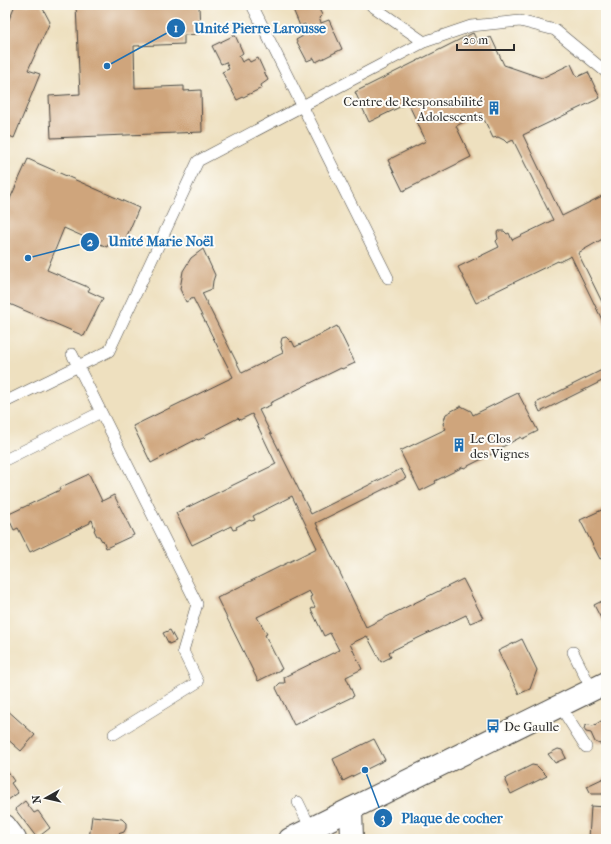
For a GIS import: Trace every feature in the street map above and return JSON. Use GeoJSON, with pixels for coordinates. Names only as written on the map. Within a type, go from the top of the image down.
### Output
{"type":"FeatureCollection","features":[{"type":"Feature","properties":{"kind":"main road"},"geometry":{"type":"LineString","coordinates":[[290,839],[599,686]]}},
{"type":"Feature","properties":{"kind":"main road"},"geometry":{"type":"LineString","coordinates":[[351,809],[352,839]]}},
{"type":"Feature","properties":{"kind":"main road"},"geometry":{"type":"LineString","coordinates":[[5,826],[15,839]]}},
{"type":"Feature","properties":{"kind":"lane"},"geometry":{"type":"LineString","coordinates":[[252,5],[388,278]]}},
{"type":"Feature","properties":{"kind":"lane"},"geometry":{"type":"LineString","coordinates":[[372,5],[424,42]]}},
{"type":"Feature","properties":{"kind":"lane"},"geometry":{"type":"LineString","coordinates":[[5,402],[109,351],[198,161],[424,42],[471,26],[520,21],[555,30],[606,72]]}},
{"type":"Feature","properties":{"kind":"lane"},"geometry":{"type":"LineString","coordinates":[[72,354],[197,604],[183,651],[198,682],[114,734]]}},
{"type":"Feature","properties":{"kind":"lane"},"geometry":{"type":"LineString","coordinates":[[5,460],[101,412]]}},
{"type":"Feature","properties":{"kind":"lane"},"geometry":{"type":"LineString","coordinates":[[573,652],[599,686]]}},
{"type":"Feature","properties":{"kind":"lane"},"geometry":{"type":"LineString","coordinates":[[560,706],[586,747]]}},
{"type":"Feature","properties":{"kind":"lane"},"geometry":{"type":"LineString","coordinates":[[298,802],[311,829]]}},
{"type":"Feature","properties":{"kind":"building"},"geometry":{"type":"Polygon","coordinates":[[[15,5],[41,5],[50,22],[28,70],[40,74],[14,138],[7,135],[5,141],[5,29],[15,5]]]}},
{"type":"Feature","properties":{"kind":"building"},"geometry":{"type":"Polygon","coordinates":[[[76,5],[199,5],[200,34],[184,35],[184,44],[134,46],[135,88],[184,86],[184,91],[201,90],[202,132],[51,138],[49,96],[80,94],[76,5]]]}},
{"type":"Feature","properties":{"kind":"building"},"geometry":{"type":"Polygon","coordinates":[[[297,5],[317,5],[322,15],[319,18],[321,23],[329,20],[342,49],[316,62],[314,58],[307,61],[296,40],[303,36],[302,33],[308,30],[305,24],[300,26],[292,7],[297,5]]]}},
{"type":"Feature","properties":{"kind":"building","name":"Centre de Responsabilité Adolescents"},"geometry":{"type":"Polygon","coordinates":[[[473,33],[478,43],[491,37],[504,65],[542,78],[571,64],[577,77],[588,72],[600,98],[523,135],[562,216],[606,194],[606,237],[578,253],[603,304],[606,302],[606,328],[571,256],[488,295],[489,297],[476,303],[458,267],[499,247],[496,241],[498,239],[498,231],[504,231],[507,234],[509,233],[512,240],[553,220],[513,140],[507,143],[498,137],[493,138],[481,113],[456,126],[471,157],[403,191],[388,160],[426,141],[408,103],[369,122],[355,92],[473,33]]]}},
{"type":"Feature","properties":{"kind":"building"},"geometry":{"type":"Polygon","coordinates":[[[235,35],[243,53],[239,56],[242,62],[248,59],[250,62],[258,58],[268,80],[261,85],[262,88],[237,100],[222,72],[229,69],[226,62],[221,64],[212,46],[235,35]]]}},
{"type":"Feature","properties":{"kind":"building"},"geometry":{"type":"Polygon","coordinates":[[[28,159],[139,208],[123,245],[111,239],[107,247],[64,228],[47,270],[90,288],[88,291],[103,298],[84,336],[5,302],[5,210],[28,159]]]}},
{"type":"Feature","properties":{"kind":"building"},"geometry":{"type":"Polygon","coordinates":[[[203,249],[215,275],[212,289],[202,293],[242,373],[283,353],[281,347],[282,338],[286,337],[291,342],[292,341],[295,347],[337,326],[355,363],[342,369],[341,368],[270,403],[271,405],[259,410],[311,514],[401,469],[406,478],[316,523],[366,627],[463,579],[483,618],[470,623],[466,615],[389,652],[391,657],[381,662],[367,636],[350,644],[362,669],[346,677],[354,696],[294,725],[276,688],[277,686],[280,683],[285,683],[284,677],[339,650],[330,633],[324,636],[311,609],[315,607],[309,591],[257,617],[267,634],[265,635],[282,669],[258,681],[217,598],[317,548],[292,496],[253,516],[255,520],[250,520],[236,527],[237,529],[233,530],[231,526],[192,545],[176,513],[276,464],[252,414],[240,420],[238,418],[205,435],[206,437],[197,439],[151,463],[133,426],[233,377],[193,298],[186,302],[180,289],[183,271],[191,258],[203,249]]]}},
{"type":"Feature","properties":{"kind":"building"},"geometry":{"type":"Polygon","coordinates":[[[606,368],[606,379],[540,412],[536,403],[606,368]]]}},
{"type":"Feature","properties":{"kind":"building","name":"Le Clos des Vignes"},"geometry":{"type":"Polygon","coordinates":[[[518,393],[538,431],[522,439],[521,437],[491,453],[492,454],[435,481],[436,483],[420,491],[400,451],[446,429],[443,424],[446,414],[461,406],[471,411],[473,415],[518,393]]]}},
{"type":"Feature","properties":{"kind":"building"},"geometry":{"type":"Polygon","coordinates":[[[89,474],[102,501],[114,495],[134,535],[106,548],[103,540],[102,541],[99,536],[97,536],[94,530],[92,520],[90,523],[30,552],[18,528],[14,530],[7,515],[60,490],[59,488],[89,474]]]}},
{"type":"Feature","properties":{"kind":"building"},"geometry":{"type":"Polygon","coordinates":[[[606,508],[606,556],[600,559],[580,520],[606,508]]]}},
{"type":"Feature","properties":{"kind":"building"},"geometry":{"type":"Polygon","coordinates":[[[606,599],[606,628],[594,605],[606,599]]]}},
{"type":"Feature","properties":{"kind":"building"},"geometry":{"type":"Polygon","coordinates":[[[170,630],[176,641],[169,644],[163,633],[170,630]]]}},
{"type":"Feature","properties":{"kind":"building"},"geometry":{"type":"Polygon","coordinates":[[[522,639],[537,670],[530,689],[519,694],[498,651],[522,639]]]}},
{"type":"Feature","properties":{"kind":"building"},"geometry":{"type":"Polygon","coordinates":[[[5,708],[35,735],[21,751],[5,737],[5,708]]]}},
{"type":"Feature","properties":{"kind":"building"},"geometry":{"type":"Polygon","coordinates":[[[606,718],[606,741],[600,744],[595,742],[591,733],[586,732],[584,729],[585,726],[593,726],[606,718]]]}},
{"type":"Feature","properties":{"kind":"building"},"geometry":{"type":"Polygon","coordinates":[[[374,739],[385,760],[343,781],[333,759],[374,739]]]}},
{"type":"Feature","properties":{"kind":"building"},"geometry":{"type":"Polygon","coordinates":[[[558,749],[562,750],[566,758],[555,763],[548,754],[558,749]]]}},
{"type":"Feature","properties":{"kind":"building"},"geometry":{"type":"Polygon","coordinates":[[[532,765],[537,766],[547,776],[511,794],[505,781],[506,778],[532,765]]]}},
{"type":"Feature","properties":{"kind":"building"},"geometry":{"type":"Polygon","coordinates":[[[5,768],[14,781],[11,783],[18,793],[8,800],[5,796],[5,768]]]}},
{"type":"Feature","properties":{"kind":"building"},"geometry":{"type":"Polygon","coordinates":[[[606,777],[606,794],[591,794],[587,786],[606,777]]]}},
{"type":"Feature","properties":{"kind":"building"},"geometry":{"type":"Polygon","coordinates":[[[25,801],[34,813],[38,811],[50,828],[37,838],[15,809],[25,801]]]}},
{"type":"Feature","properties":{"kind":"building"},"geometry":{"type":"Polygon","coordinates":[[[591,806],[606,807],[606,839],[589,839],[591,806]]]}},
{"type":"Feature","properties":{"kind":"building"},"geometry":{"type":"Polygon","coordinates":[[[92,816],[122,819],[126,823],[126,828],[124,832],[118,834],[118,839],[89,839],[92,816]]]}},
{"type":"Feature","properties":{"kind":"place","name":"Unité Pierre Larousse"},"geometry":{"type":"Point","coordinates":[107,66]}},
{"type":"Feature","properties":{"kind":"place","name":"Centre de Responsabilité Adolescents"},"geometry":{"type":"Point","coordinates":[494,108]}},
{"type":"Feature","properties":{"kind":"place","name":"Unité Marie Noël"},"geometry":{"type":"Point","coordinates":[28,258]}},
{"type":"Feature","properties":{"kind":"place","name":"Le Clos des Vignes"},"geometry":{"type":"Point","coordinates":[459,445]}},
{"type":"Feature","properties":{"kind":"place","name":"De Gaulle"},"geometry":{"type":"Point","coordinates":[493,726]}},
{"type":"Feature","properties":{"kind":"place","name":"Plaque de cocher"},"geometry":{"type":"Point","coordinates":[365,770]}}]}
